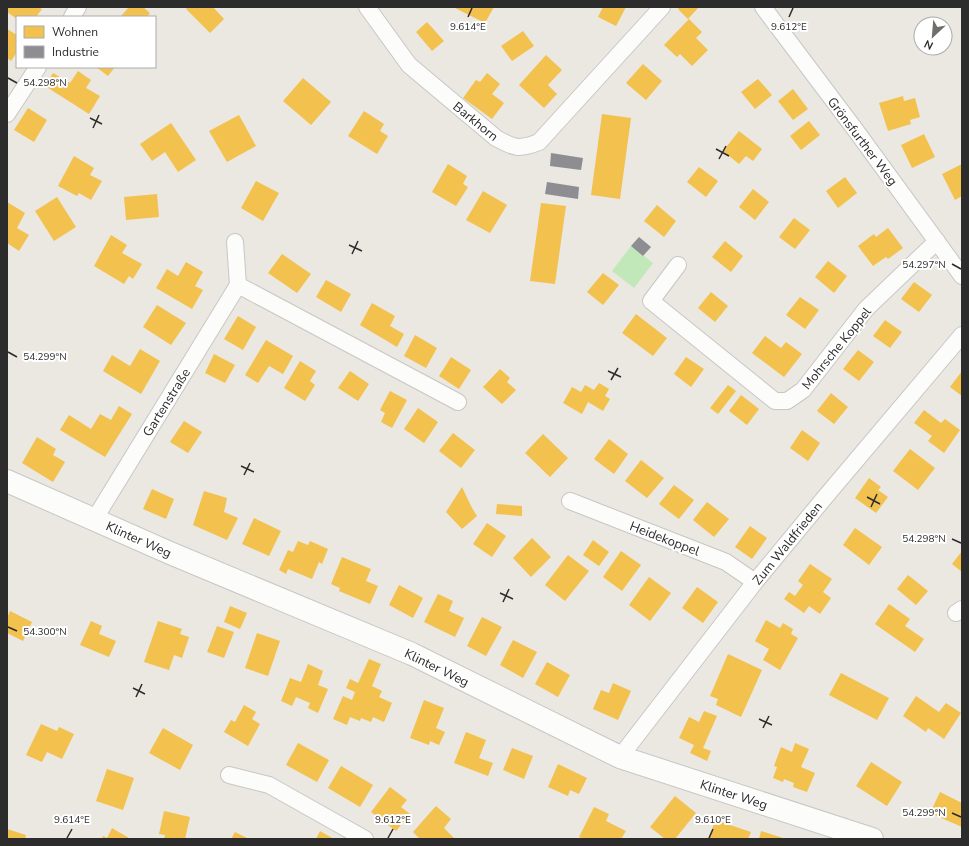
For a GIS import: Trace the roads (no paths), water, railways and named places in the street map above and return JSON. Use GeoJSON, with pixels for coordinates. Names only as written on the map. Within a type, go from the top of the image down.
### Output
{"type":"FeatureCollection","features":[{"type":"Feature","properties":{"kind":"street"},"geometry":{"type":"LineString","coordinates":[[73,16],[78,7]]}},
{"type":"Feature","properties":{"kind":"street","name":"Barkhorn"},"geometry":{"type":"LineString","coordinates":[[367,7],[409,65],[496,138],[512,146],[527,147],[539,142],[662,7]]}},
{"type":"Feature","properties":{"kind":"street","name":"Grönsfurther Weg"},"geometry":{"type":"LineString","coordinates":[[763,7],[962,276]]}},
{"type":"Feature","properties":{"kind":"street"},"geometry":{"type":"LineString","coordinates":[[7,114],[37,68]]}},
{"type":"Feature","properties":{"kind":"street","name":"Mohrsche Koppel"},"geometry":{"type":"LineString","coordinates":[[678,265],[650,301],[775,401],[787,401],[803,390],[866,309],[937,241]]}},
{"type":"Feature","properties":{"kind":"street"},"geometry":{"type":"LineString","coordinates":[[235,242],[238,285],[458,402]]}},
{"type":"Feature","properties":{"kind":"street","name":"Gartenstraße"},"geometry":{"type":"LineString","coordinates":[[94,520],[238,285]]}},
{"type":"Feature","properties":{"kind":"street","name":"Zum Waldfrieden"},"geometry":{"type":"LineString","coordinates":[[620,757],[755,582],[962,335]]}},
{"type":"Feature","properties":{"kind":"street","name":"Klinter Weg"},"geometry":{"type":"LineString","coordinates":[[7,481],[170,553],[412,654],[620,757],[865,838]]}},
{"type":"Feature","properties":{"kind":"street","name":"Heidekoppel"},"geometry":{"type":"LineString","coordinates":[[570,501],[726,562],[755,582]]}},
{"type":"Feature","properties":{"kind":"street"},"geometry":{"type":"LineString","coordinates":[[229,775],[269,785],[365,839]]}}]}
